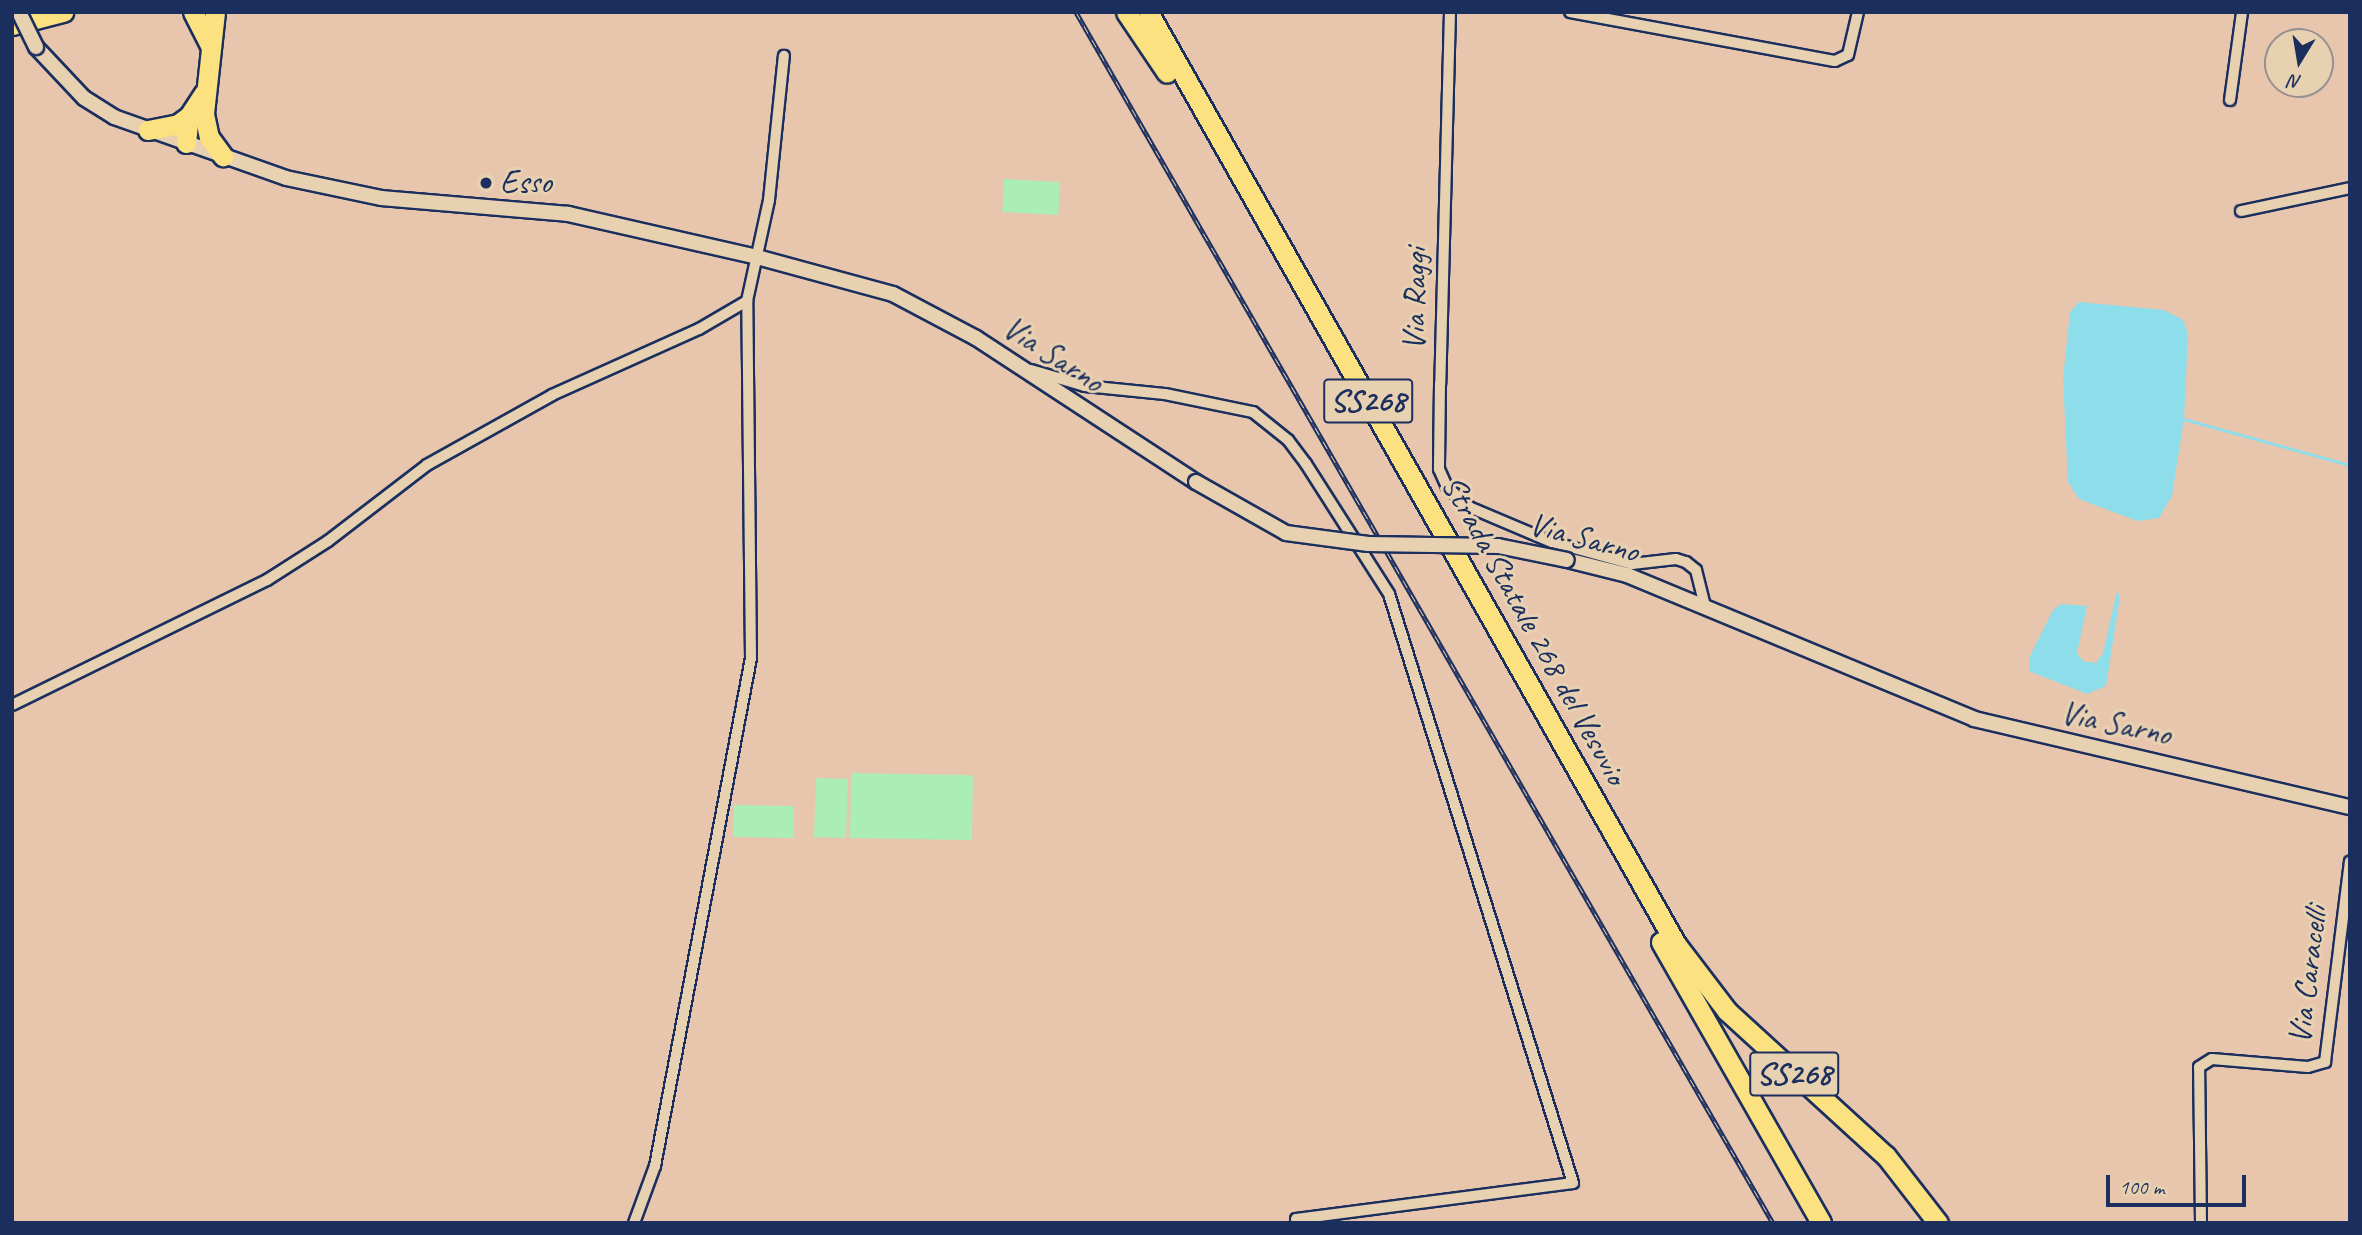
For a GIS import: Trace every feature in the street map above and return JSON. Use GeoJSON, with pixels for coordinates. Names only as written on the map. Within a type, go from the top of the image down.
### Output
{"type":"FeatureCollection","features":[{"type":"Feature","properties":{"kind":"highway"},"geometry":{"type":"LineString","coordinates":[[12,25],[46,12]]}},
{"type":"Feature","properties":{"kind":"highway"},"geometry":{"type":"LineString","coordinates":[[12,25],[63,12]]}},
{"type":"Feature","properties":{"kind":"highway"},"geometry":{"type":"LineString","coordinates":[[193,12],[212,52]]}},
{"type":"Feature","properties":{"kind":"highway"},"geometry":{"type":"LineString","coordinates":[[186,143],[199,130],[197,115],[205,92],[212,52],[215,12]]}},
{"type":"Feature","properties":{"kind":"highway"},"geometry":{"type":"LineString","coordinates":[[1126,12],[1167,73]]}},
{"type":"Feature","properties":{"kind":"highway","name":"Strada Statale 268 del Vesuvio"},"geometry":{"type":"LineString","coordinates":[[1134,12],[1821,1223]]}},
{"type":"Feature","properties":{"kind":"highway","name":"Strada Statale 268 del Vesuvio"},"geometry":{"type":"LineString","coordinates":[[1148,12],[1676,944],[1727,1011],[1886,1156],[1938,1223]]}},
{"type":"Feature","properties":{"kind":"highway"},"geometry":{"type":"LineString","coordinates":[[148,130],[178,124],[197,115]]}},
{"type":"Feature","properties":{"kind":"highway"},"geometry":{"type":"LineString","coordinates":[[197,115],[223,156]]}},
{"type":"Feature","properties":{"kind":"street","name":"Via Sarno"},"geometry":{"type":"LineString","coordinates":[[19,12],[36,47],[84,98],[148,130],[223,156],[327,189],[568,214],[757,257],[893,294],[1015,365],[1196,482],[1286,533],[1368,544],[1498,546],[1627,575],[1974,719],[2350,807]]}},
{"type":"Feature","properties":{"kind":"street","name":"Via Raggi"},"geometry":{"type":"LineString","coordinates":[[1450,12],[1439,468],[1447,487],[1469,507],[1552,542],[1632,564],[1676,559],[1686,562],[1696,570],[1703,585],[1705,606]]}},
{"type":"Feature","properties":{"kind":"street"},"geometry":{"type":"LineString","coordinates":[[1570,12],[1835,61],[1848,55],[1858,12]]}},
{"type":"Feature","properties":{"kind":"street"},"geometry":{"type":"LineString","coordinates":[[2230,100],[2242,12]]}},
{"type":"Feature","properties":{"kind":"street"},"geometry":{"type":"LineString","coordinates":[[634,1223],[655,1166],[751,658],[747,301],[769,200],[784,56]]}},
{"type":"Feature","properties":{"kind":"street"},"geometry":{"type":"LineString","coordinates":[[2241,211],[2350,188]]}},
{"type":"Feature","properties":{"kind":"street"},"geometry":{"type":"LineString","coordinates":[[12,705],[267,580],[328,541],[426,465],[552,395],[699,329],[747,301]]}},
{"type":"Feature","properties":{"kind":"street"},"geometry":{"type":"LineString","coordinates":[[1015,365],[1085,386],[1165,394],[1253,412],[1288,440],[1306,464],[1388,594],[1403,637],[1573,1183],[1296,1219],[1298,1223]]}},
{"type":"Feature","properties":{"kind":"street","name":"Via Caracelli"},"geometry":{"type":"LineString","coordinates":[[2202,1223],[2199,1067],[2212,1059],[2308,1067],[2326,1062],[2350,862]]}},
{"type":"Feature","properties":{"kind":"green space"},"geometry":{"type":"Polygon","coordinates":[[[1004,179],[1060,182],[1058,215],[1002,212],[1004,179]]]}},
{"type":"Feature","properties":{"kind":"green space"},"geometry":{"type":"Polygon","coordinates":[[[851,773],[973,775],[972,840],[850,838],[851,773]]]}},
{"type":"Feature","properties":{"kind":"green space"},"geometry":{"type":"Polygon","coordinates":[[[816,778],[848,779],[846,838],[814,837],[816,778]]]}},
{"type":"Feature","properties":{"kind":"green space"},"geometry":{"type":"Polygon","coordinates":[[[734,805],[794,806],[793,838],[733,837],[734,805]]]}},
{"type":"Feature","properties":{"kind":"water"},"geometry":{"type":"Polygon","coordinates":[[[2079,302],[2164,310],[2183,320],[2188,334],[2184,419],[2172,496],[2159,518],[2137,521],[2079,499],[2068,482],[2063,378],[2070,312],[2079,302]]]}},
{"type":"Feature","properties":{"kind":"water"},"geometry":{"type":"Polygon","coordinates":[[[2117,591],[2120,597],[2106,686],[2087,694],[2029,671],[2030,656],[2053,610],[2061,604],[2087,606],[2077,653],[2083,661],[2096,663],[2103,653],[2117,591]]]}},
{"type":"Feature","properties":{"kind":"waterway"},"geometry":{"type":"LineString","coordinates":[[2184,419],[2350,465]]}},
{"type":"Feature","properties":{"kind":"railway"},"geometry":{"type":"LineString","coordinates":[[1076,12],[1773,1223]]}},
{"type":"Feature","properties":{"kind":"place","name":"Esso"},"geometry":{"type":"Point","coordinates":[486,183]}}]}
